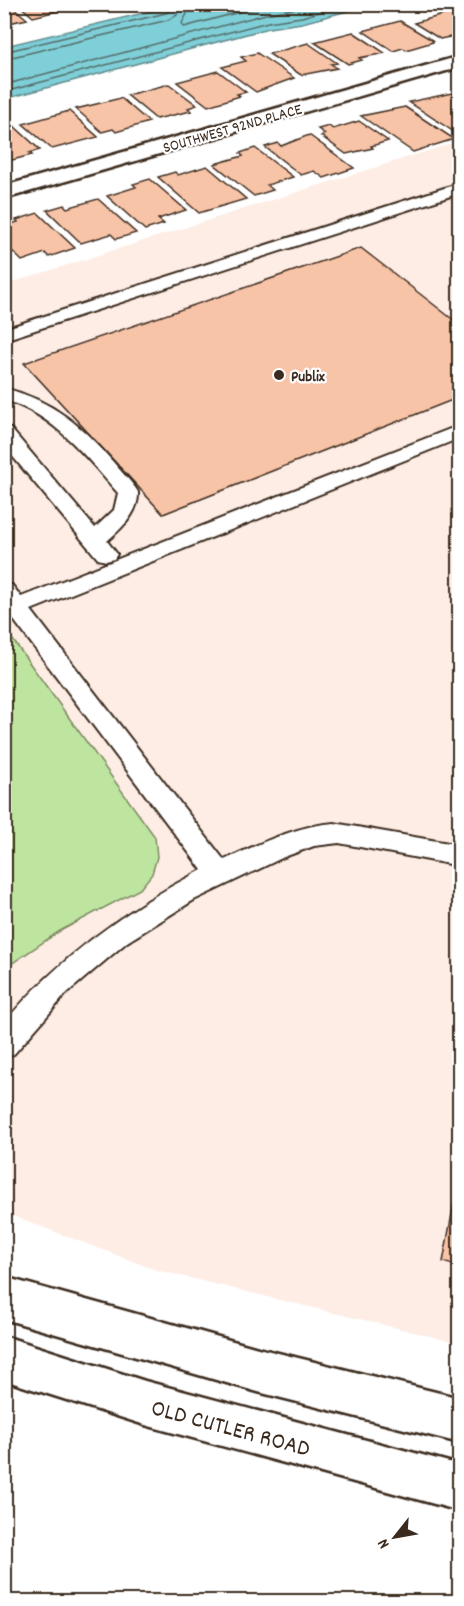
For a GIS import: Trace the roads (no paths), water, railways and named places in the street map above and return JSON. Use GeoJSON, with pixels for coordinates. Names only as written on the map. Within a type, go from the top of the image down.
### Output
{"type":"FeatureCollection","features":[{"type":"Feature","properties":{"kind":"street","name":"SOUTHWEST 92ND PLACE"},"geometry":{"type":"LineString","coordinates":[[4,193],[459,61]]}},
{"type":"Feature","properties":{"kind":"street"},"geometry":{"type":"LineString","coordinates":[[4,1298],[258,1370],[459,1421]]}},
{"type":"Feature","properties":{"kind":"street","name":"OLD CUTLER ROAD"},"geometry":{"type":"LineString","coordinates":[[4,1358],[145,1403],[459,1488]]}},
{"type":"Feature","properties":{"kind":"lane"},"geometry":{"type":"LineString","coordinates":[[4,335],[459,188]]}},
{"type":"Feature","properties":{"kind":"lane"},"geometry":{"type":"LineString","coordinates":[[4,394],[50,411],[64,422],[128,492],[130,501],[126,509],[94,540]]}},
{"type":"Feature","properties":{"kind":"lane"},"geometry":{"type":"LineString","coordinates":[[219,873],[11,598],[117,567],[459,431]]}},
{"type":"Feature","properties":{"kind":"lane"},"geometry":{"type":"LineString","coordinates":[[4,433],[117,567]]}},
{"type":"Feature","properties":{"kind":"lane"},"geometry":{"type":"LineString","coordinates":[[4,1045],[30,1011],[106,942],[157,906],[219,873],[277,848],[307,838],[335,833],[459,856]]}},
{"type":"Feature","properties":{"kind":"water"},"geometry":{"type":"Polygon","coordinates":[[[177,5],[371,5],[302,23],[269,28],[5,99],[5,46],[177,5]]]}},
{"type":"Feature","properties":{"kind":"place","name":"Publix"},"geometry":{"type":"Point","coordinates":[279,375]}}]}
